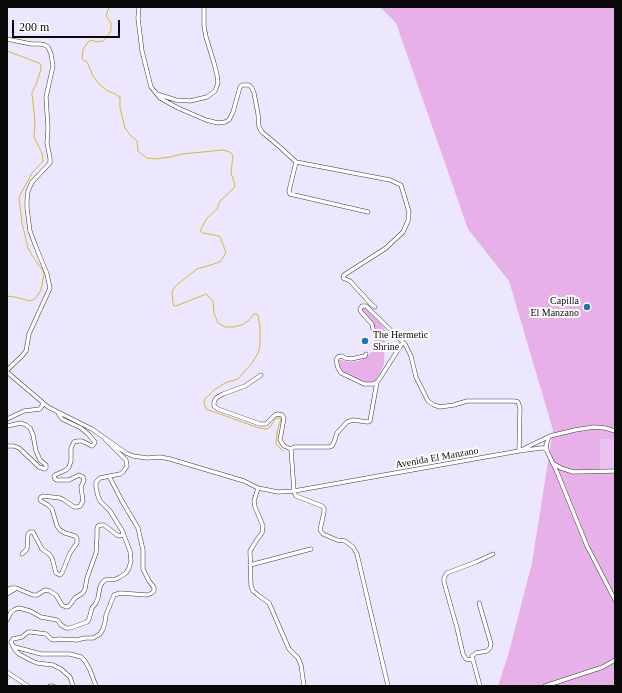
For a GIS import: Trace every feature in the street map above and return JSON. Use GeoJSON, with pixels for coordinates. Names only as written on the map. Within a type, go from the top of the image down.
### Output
{"type":"FeatureCollection","features":[{"type":"Feature","properties":{"kind":"street"},"geometry":{"type":"LineString","coordinates":[[138,7],[142,51],[151,87],[160,98],[178,108],[206,120],[218,123],[225,122],[229,120],[240,88],[242,86],[249,85],[254,93],[259,127],[262,132],[296,162],[390,180],[402,185],[409,212],[408,222],[403,232],[386,248],[344,275],[344,278],[350,281],[375,307]]}},
{"type":"Feature","properties":{"kind":"street"},"geometry":{"type":"LineString","coordinates":[[156,94],[176,100],[190,101],[207,97],[216,91],[218,83],[217,75],[206,37],[204,7]]}},
{"type":"Feature","properties":{"kind":"street"},"geometry":{"type":"LineString","coordinates":[[7,39],[45,46],[50,50],[53,58],[52,72],[46,97],[48,128],[47,143],[50,163],[32,182],[27,196],[28,220],[33,240],[47,274],[50,288],[29,334],[26,351],[7,371],[43,404],[103,436],[126,460],[127,466],[124,472],[100,478],[97,481],[96,486],[98,496],[102,504],[110,511],[123,532],[130,551],[131,561],[126,573],[113,580],[106,580],[102,583],[98,598],[92,608],[87,622],[66,628],[61,626],[57,620],[41,618],[18,608],[11,612],[7,620]]}},
{"type":"Feature","properties":{"kind":"street"},"geometry":{"type":"LineString","coordinates":[[296,162],[289,191],[290,194],[368,212]]}},
{"type":"Feature","properties":{"kind":"street"},"geometry":{"type":"LineString","coordinates":[[373,330],[372,324],[360,312],[362,306],[366,306],[405,344],[411,356],[416,377],[428,401],[440,408],[467,401],[518,402],[520,408],[519,451],[542,448],[547,451]]}},
{"type":"Feature","properties":{"kind":"street"},"geometry":{"type":"LineString","coordinates":[[261,376],[245,386],[216,398],[214,406],[218,409],[260,424],[266,424],[275,415],[282,415],[284,418],[280,440],[284,446],[291,449],[294,447],[329,448],[332,446],[337,433],[347,422],[353,420],[370,421],[377,382],[403,342]]}},
{"type":"Feature","properties":{"kind":"street"},"geometry":{"type":"LineString","coordinates":[[366,354],[365,356],[351,359],[342,356],[338,357],[336,363],[341,372],[364,384],[373,384],[377,382]]}},
{"type":"Feature","properties":{"kind":"street"},"geometry":{"type":"LineString","coordinates":[[7,419],[24,411],[40,409],[43,404]]}},
{"type":"Feature","properties":{"kind":"street"},"geometry":{"type":"LineString","coordinates":[[22,554],[27,549],[28,534],[33,532],[42,549],[51,556],[56,573],[60,575],[70,553],[77,543],[77,538],[75,536],[60,530],[57,526],[52,509],[40,499],[43,496],[60,498],[74,507],[80,506],[83,500],[81,487],[84,480],[83,477],[79,475],[69,480],[57,480],[54,476],[69,467],[71,461],[71,448],[74,442],[82,441],[92,446],[95,442],[81,428],[62,419],[58,413]]}},
{"type":"Feature","properties":{"kind":"street"},"geometry":{"type":"LineString","coordinates":[[7,426],[21,423],[30,428],[33,432],[36,451],[40,460],[46,465],[46,468],[43,469],[39,467],[19,448],[7,446]]}},
{"type":"Feature","properties":{"kind":"street","name":"Avenida El Manzano"},"geometry":{"type":"LineString","coordinates":[[103,436],[126,453],[133,456],[147,458],[170,458],[244,481],[258,488],[278,492],[294,491],[519,451],[550,436],[594,427],[615,431]]}},
{"type":"Feature","properties":{"kind":"street"},"geometry":{"type":"LineString","coordinates":[[550,436],[546,445],[547,451],[587,546],[615,600]]}},
{"type":"Feature","properties":{"kind":"street"},"geometry":{"type":"LineString","coordinates":[[291,449],[294,491],[296,496],[322,506],[324,508],[324,512],[320,530],[323,534],[337,540],[345,541],[353,547],[357,554],[388,686]]}},
{"type":"Feature","properties":{"kind":"street"},"geometry":{"type":"LineString","coordinates":[[553,463],[572,472],[615,470]]}},
{"type":"Feature","properties":{"kind":"street"},"geometry":{"type":"LineString","coordinates":[[557,472],[561,468]]}},
{"type":"Feature","properties":{"kind":"street"},"geometry":{"type":"LineString","coordinates":[[73,686],[70,677],[61,669],[53,665],[37,663],[30,660],[19,654],[11,642],[13,639],[22,637],[30,632],[46,634],[54,640],[77,640],[95,637],[100,634],[103,629],[106,615],[114,595],[120,593],[148,595],[154,591],[153,586],[143,569],[143,550],[138,528],[109,476]]}},
{"type":"Feature","properties":{"kind":"street"},"geometry":{"type":"LineString","coordinates":[[258,488],[254,501],[263,526],[262,533],[250,551],[251,586],[253,591],[269,603],[289,649],[298,658],[301,665],[304,686]]}},
{"type":"Feature","properties":{"kind":"street"},"geometry":{"type":"LineString","coordinates":[[7,590],[16,588],[33,595],[37,595],[45,590],[50,591],[56,594],[62,606],[69,606],[75,598],[83,593],[85,589],[87,578],[96,553],[98,526],[104,525],[119,536],[121,536],[123,532]]}},
{"type":"Feature","properties":{"kind":"street"},"geometry":{"type":"LineString","coordinates":[[250,565],[311,549]]}},
{"type":"Feature","properties":{"kind":"street"},"geometry":{"type":"LineString","coordinates":[[472,660],[466,659],[463,654],[444,578],[447,573],[493,554]]}},
{"type":"Feature","properties":{"kind":"street"},"geometry":{"type":"LineString","coordinates":[[7,594],[16,588]]}},
{"type":"Feature","properties":{"kind":"street"},"geometry":{"type":"LineString","coordinates":[[479,603],[491,644],[490,648],[487,650],[472,656],[480,686]]}},
{"type":"Feature","properties":{"kind":"street"},"geometry":{"type":"LineString","coordinates":[[13,646],[19,649],[41,654],[70,654],[80,657],[85,661],[90,670],[96,686]]}},
{"type":"Feature","properties":{"kind":"street"},"geometry":{"type":"LineString","coordinates":[[545,686],[603,667],[615,660]]}},
{"type":"Feature","properties":{"kind":"street"},"geometry":{"type":"LineString","coordinates":[[7,672],[28,686]]}},
{"type":"Feature","properties":{"kind":"shaded area"},"geometry":{"type":"Polygon","coordinates":[[[380,7],[615,7],[615,686],[498,686],[509,652],[532,563],[553,430],[509,281],[468,229],[396,23],[380,7]]]}},
{"type":"Feature","properties":{"kind":"shaded area"},"geometry":{"type":"Polygon","coordinates":[[[364,308],[382,324],[385,330],[384,364],[376,380],[368,383],[359,381],[341,371],[339,369],[337,359],[348,362],[359,361],[373,351],[374,329],[362,312],[362,309],[364,308]]]}},
{"type":"Feature","properties":{"kind":"shaded area"},"geometry":{"type":"Polygon","coordinates":[[[600,439],[615,439],[615,469],[600,469],[600,439]]]}},
{"type":"Feature","properties":{"kind":"waterway"},"geometry":{"type":"LineString","coordinates":[[109,7],[106,16],[111,23],[111,30],[109,34],[103,41],[97,42],[91,40],[88,42],[83,50],[82,58],[87,62],[93,76],[99,84],[108,91],[120,97],[120,108],[125,128],[137,141],[138,151],[147,158],[155,159],[182,154],[223,150],[230,152],[233,155],[231,173],[235,185],[234,188],[221,200],[218,208],[207,218],[201,229],[201,232],[203,233],[219,236],[226,252],[221,261],[197,269],[178,284],[172,292],[173,303],[174,306],[176,306],[206,294],[213,301],[214,313],[218,323],[225,327],[242,325],[254,314],[258,315],[260,345],[258,353],[252,363],[238,379],[225,383],[214,390],[205,399],[204,403],[206,409],[259,428],[267,429],[276,418],[281,419],[277,432],[276,444],[283,451]]}},
{"type":"Feature","properties":{"kind":"waterway"},"geometry":{"type":"LineString","coordinates":[[7,51],[41,65],[32,94],[35,121],[34,137],[42,153],[43,161],[32,173],[19,198],[22,223],[28,248],[44,274],[41,290],[35,299],[30,301],[7,296]]}},
{"type":"Feature","properties":{"kind":"place","name":"Capilla El Manzano"},"geometry":{"type":"Point","coordinates":[587,307]}},
{"type":"Feature","properties":{"kind":"place","name":"The Hermetic Shrine"},"geometry":{"type":"Point","coordinates":[365,341]}}]}
